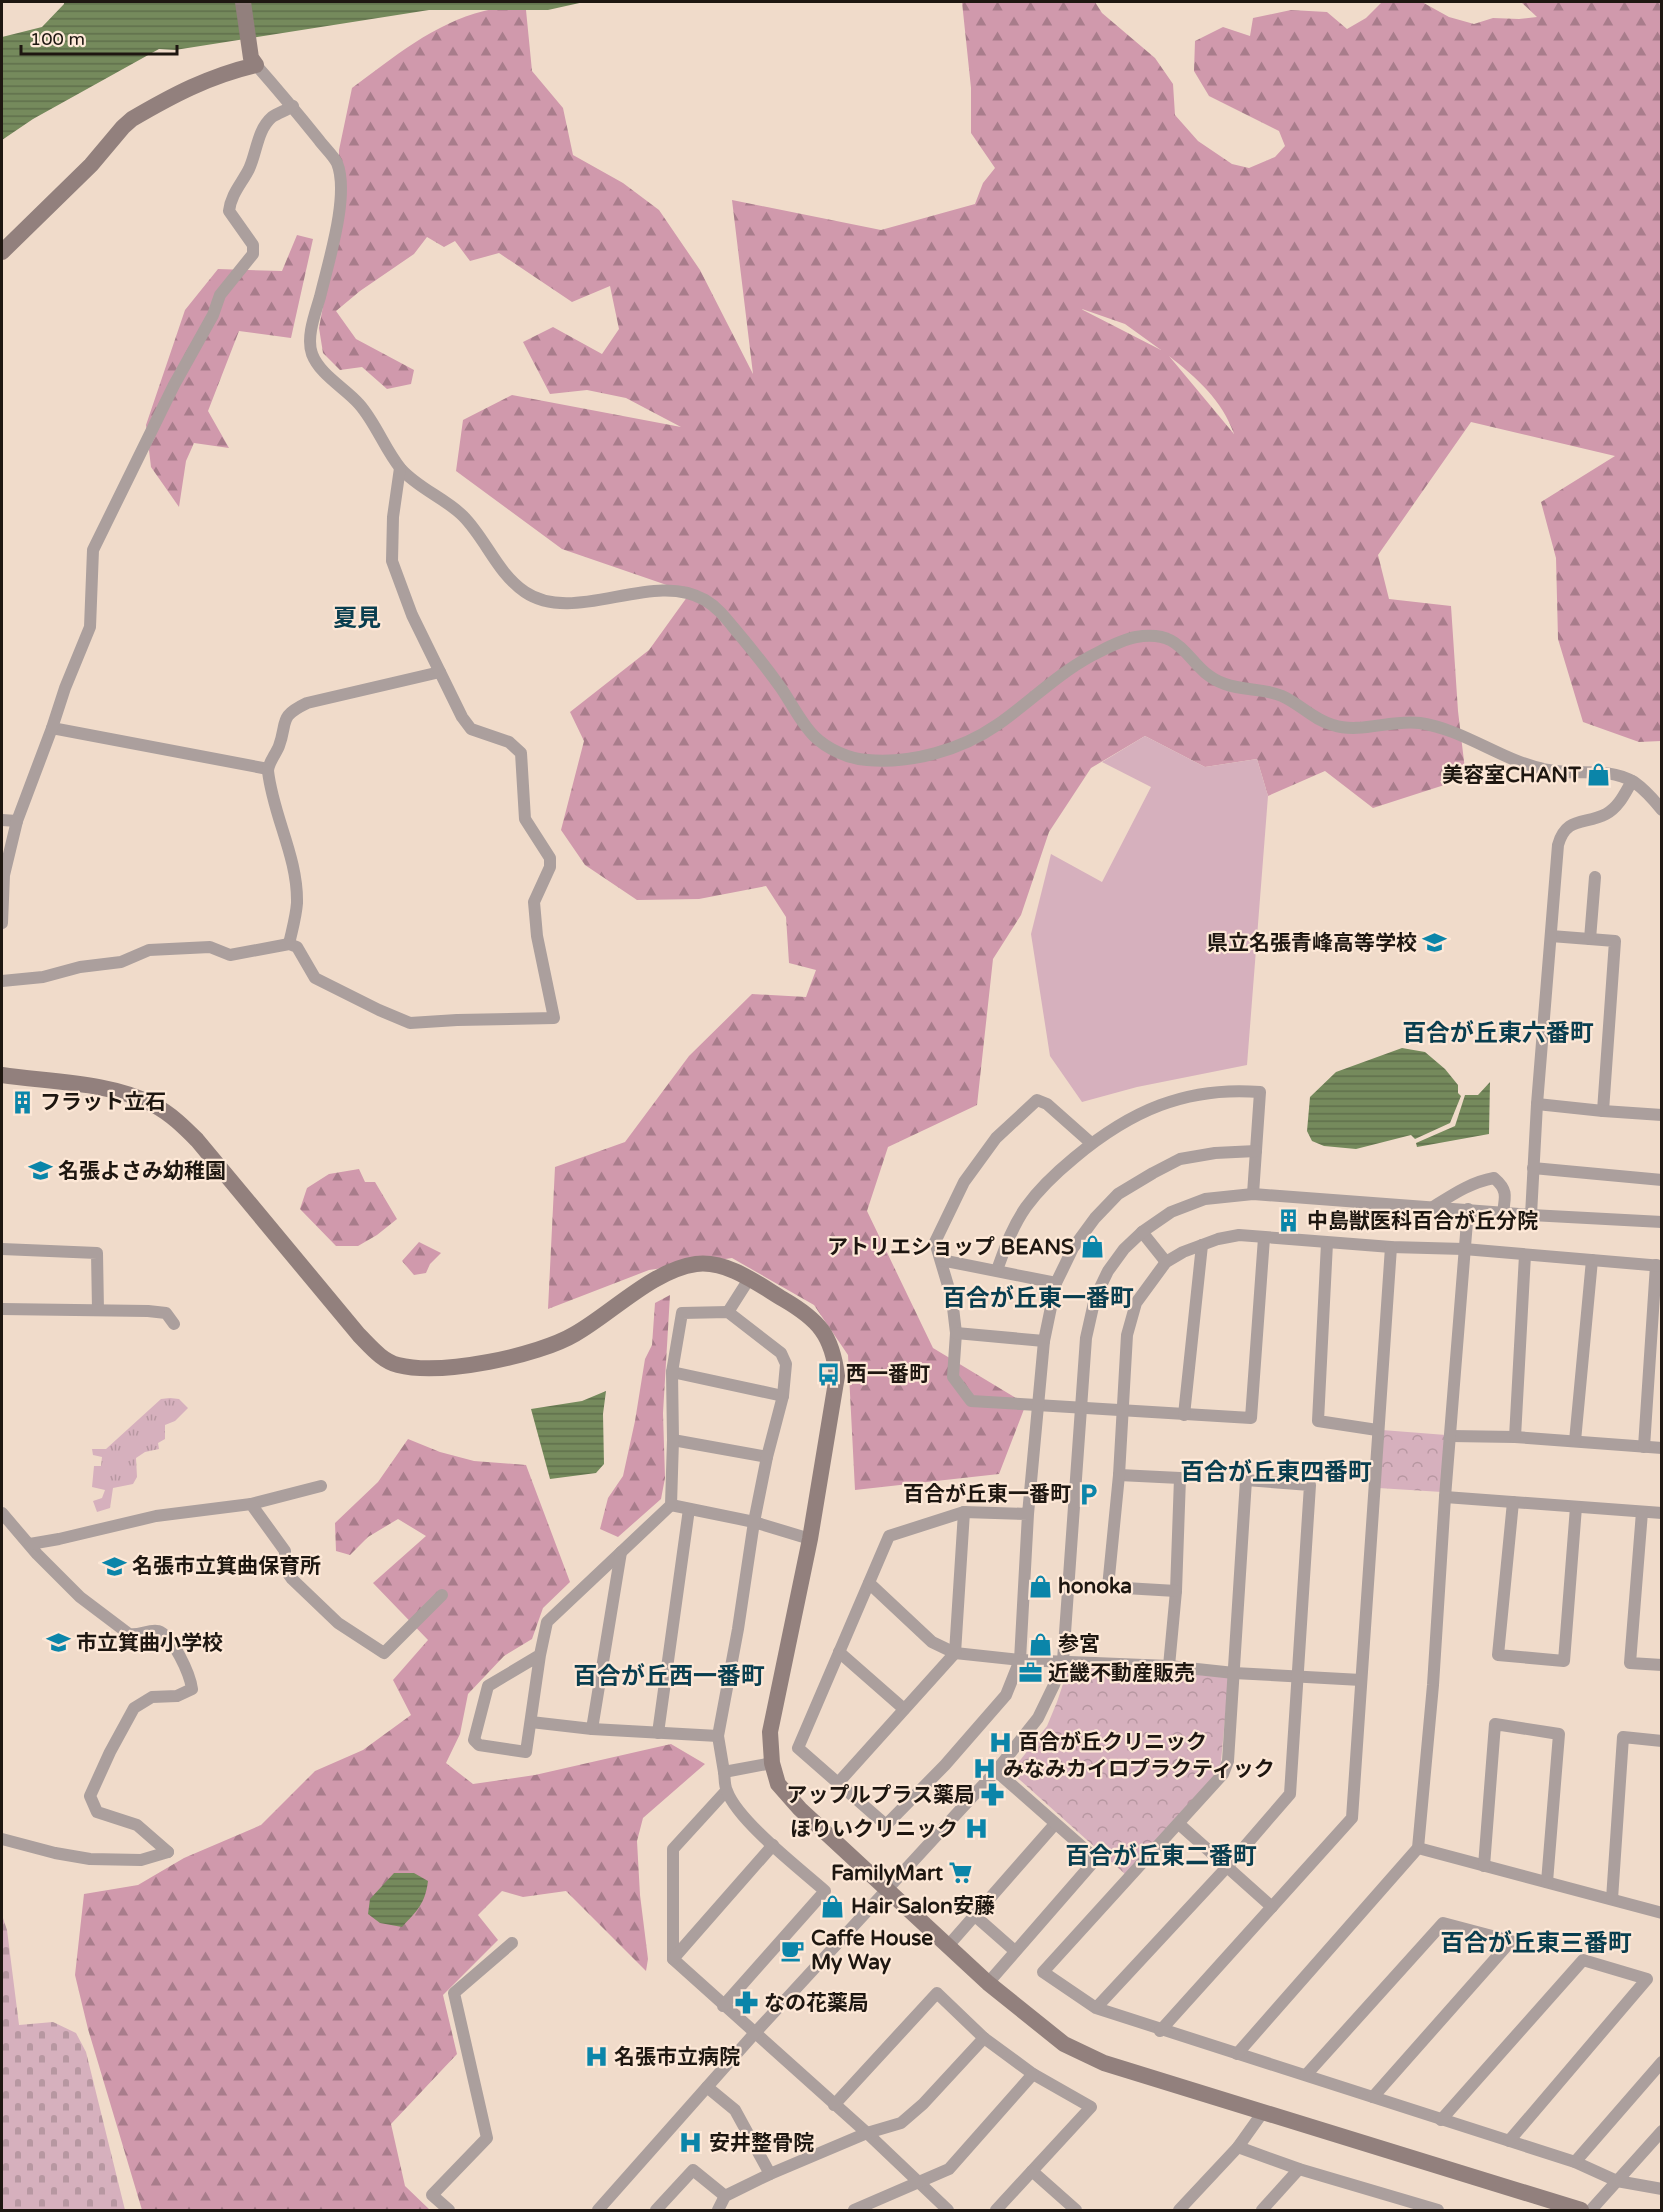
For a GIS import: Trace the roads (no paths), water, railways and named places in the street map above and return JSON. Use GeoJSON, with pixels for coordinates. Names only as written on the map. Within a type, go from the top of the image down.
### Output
{"type":"FeatureCollection","features":[{"type":"Feature","properties":{"kind":"street"},"geometry":{"type":"LineString","coordinates":[[243,2],[253,62],[293,106],[336,162],[340,183],[338,224],[310,331],[312,353],[325,372],[357,401],[368,415],[400,468],[466,519],[508,576],[520,589],[534,597],[549,602],[567,603],[678,590],[704,599],[719,609],[762,661],[812,734],[826,746],[864,760],[901,760],[937,752],[970,741],[996,726],[1053,680],[1085,660],[1127,639],[1151,634],[1167,637],[1182,647],[1209,676],[1226,685],[1267,691],[1284,697],[1317,718],[1335,726],[1359,728],[1392,722],[1418,723],[1451,731],[1532,767],[1554,772],[1602,771],[1632,781],[1662,810]]}},
{"type":"Feature","properties":{"kind":"street"},"geometry":{"type":"LineString","coordinates":[[2,252],[91,165],[132,119],[206,79],[253,62]]}},
{"type":"Feature","properties":{"kind":"street"},"geometry":{"type":"LineString","coordinates":[[2,922],[4,875],[17,821],[65,688],[90,627],[93,550],[174,385],[213,315],[220,295],[253,254],[253,245],[229,211],[230,202],[250,167],[266,125],[272,117],[293,106]]}},
{"type":"Feature","properties":{"kind":"street"},"geometry":{"type":"LineString","coordinates":[[2,981],[43,977],[80,968],[121,962],[149,950],[210,946],[230,955],[289,944],[297,947],[315,978],[410,1023],[554,1018],[537,936],[534,902],[550,867],[550,858],[525,819],[521,753],[509,742],[471,729],[462,717],[412,615],[392,561],[393,517],[400,468]]}},
{"type":"Feature","properties":{"kind":"street"},"geometry":{"type":"LineString","coordinates":[[289,944],[297,901],[294,875],[268,769],[279,745],[284,723],[293,710],[307,703],[440,672]]}},
{"type":"Feature","properties":{"kind":"street"},"geometry":{"type":"LineString","coordinates":[[52,728],[268,769]]}},
{"type":"Feature","properties":{"kind":"street"},"geometry":{"type":"LineString","coordinates":[[1531,1215],[1537,1104],[1558,845],[1562,833],[1573,824],[1606,814],[1619,803],[1632,781]]}},
{"type":"Feature","properties":{"kind":"street"},"geometry":{"type":"LineString","coordinates":[[2,820],[17,821]]}},
{"type":"Feature","properties":{"kind":"street"},"geometry":{"type":"LineString","coordinates":[[1590,939],[1595,877]]}},
{"type":"Feature","properties":{"kind":"street"},"geometry":{"type":"LineString","coordinates":[[1551,936],[1616,941],[1603,1111]]}},
{"type":"Feature","properties":{"kind":"street"},"geometry":{"type":"LineString","coordinates":[[2,1075],[119,1091],[155,1106],[171,1116],[197,1140],[359,1335],[381,1356],[397,1365],[420,1368],[454,1367],[537,1351],[574,1335],[674,1270],[697,1264],[723,1266],[799,1308],[822,1328],[834,1351],[837,1376],[810,1539],[770,1732],[772,1763],[778,1784],[800,1809],[947,1947],[1064,2044],[1104,2063],[1581,2211]]}},
{"type":"Feature","properties":{"kind":"street"},"geometry":{"type":"LineString","coordinates":[[997,1270],[1008,1238],[1026,1206],[1056,1173],[1118,1124],[1160,1104],[1205,1092],[1233,1090],[1260,1092],[1253,1194]]}},
{"type":"Feature","properties":{"kind":"street"},"geometry":{"type":"LineString","coordinates":[[1092,1143],[1047,1104],[1037,1100],[996,1138],[964,1182],[935,1242],[952,1299],[956,1333],[953,1377],[971,1401],[1251,1418],[1264,1238]]}},
{"type":"Feature","properties":{"kind":"street"},"geometry":{"type":"LineString","coordinates":[[1537,1104],[1662,1115]]}},
{"type":"Feature","properties":{"kind":"street"},"geometry":{"type":"LineString","coordinates":[[1028,1514],[964,1512],[889,1536],[798,1749],[887,1826],[945,1765],[1006,1695],[1020,1660],[1028,1514],[1040,1405],[1044,1341],[1056,1283],[1073,1248],[1095,1218],[1118,1194],[1180,1159],[1215,1153],[1256,1151]]}},
{"type":"Feature","properties":{"kind":"street"},"geometry":{"type":"LineString","coordinates":[[1533,1168],[1662,1180]]}},
{"type":"Feature","properties":{"kind":"street"},"geometry":{"type":"LineString","coordinates":[[1433,1207],[1468,1186],[1494,1178],[1503,1186],[1506,1197],[1503,1212]]}},
{"type":"Feature","properties":{"kind":"street"},"geometry":{"type":"LineString","coordinates":[[598,2211],[754,2034],[887,1889],[914,1855],[996,1771],[1038,1718],[1063,1661],[1086,1338],[1095,1298],[1108,1271],[1124,1249],[1142,1232],[1171,1212],[1204,1198],[1253,1194],[1531,1215],[1662,1222]]}},
{"type":"Feature","properties":{"kind":"street"},"geometry":{"type":"LineString","coordinates":[[1237,2054],[1418,1848],[1433,1685],[1445,1497],[1468,1209]]}},
{"type":"Feature","properties":{"kind":"street"},"geometry":{"type":"LineString","coordinates":[[1142,1232],[1166,1262]]}},
{"type":"Feature","properties":{"kind":"street"},"geometry":{"type":"LineString","coordinates":[[1176,1591],[1108,1587],[1124,1410],[1127,1335],[1136,1303],[1166,1262],[1218,1239],[1239,1235],[1391,1247],[1464,1249],[1659,1266],[1644,1447]]}},
{"type":"Feature","properties":{"kind":"street"},"geometry":{"type":"LineString","coordinates":[[1327,1243],[1318,1421],[1377,1430]]}},
{"type":"Feature","properties":{"kind":"street"},"geometry":{"type":"LineString","coordinates":[[1184,1414],[1202,1245]]}},
{"type":"Feature","properties":{"kind":"street"},"geometry":{"type":"LineString","coordinates":[[1160,2031],[1352,1818],[1391,1247]]}},
{"type":"Feature","properties":{"kind":"street"},"geometry":{"type":"LineString","coordinates":[[2,1249],[97,1253],[98,1310]]}},
{"type":"Feature","properties":{"kind":"street"},"geometry":{"type":"LineString","coordinates":[[1515,1437],[1525,1255]]}},
{"type":"Feature","properties":{"kind":"street"},"geometry":{"type":"LineString","coordinates":[[941,1260],[1056,1283]]}},
{"type":"Feature","properties":{"kind":"street"},"geometry":{"type":"LineString","coordinates":[[1575,1441],[1592,1260]]}},
{"type":"Feature","properties":{"kind":"street"},"geometry":{"type":"LineString","coordinates":[[728,1312],[749,1279]]}},
{"type":"Feature","properties":{"kind":"street"},"geometry":{"type":"LineString","coordinates":[[2,1309],[166,1313],[174,1324]]}},
{"type":"Feature","properties":{"kind":"street"},"geometry":{"type":"LineString","coordinates":[[540,1655],[488,1686],[474,1740],[479,1745],[526,1752],[547,1622],[671,1504],[672,1372],[682,1313],[728,1312],[781,1353],[786,1364],[783,1396],[767,1457],[754,1522],[738,1629],[718,1736],[726,1791],[742,1814],[825,1891],[723,2006]]}},
{"type":"Feature","properties":{"kind":"street"},"geometry":{"type":"LineString","coordinates":[[956,1333],[1044,1341]]}},
{"type":"Feature","properties":{"kind":"street"},"geometry":{"type":"LineString","coordinates":[[672,1372],[783,1396]]}},
{"type":"Feature","properties":{"kind":"street"},"geometry":{"type":"LineString","coordinates":[[1451,1436],[1515,1437],[1662,1448]]}},
{"type":"Feature","properties":{"kind":"street"},"geometry":{"type":"LineString","coordinates":[[673,1440],[767,1457]]}},
{"type":"Feature","properties":{"kind":"street"},"geometry":{"type":"LineString","coordinates":[[1119,1474],[1180,1479],[1176,1591],[1169,1666]]}},
{"type":"Feature","properties":{"kind":"street"},"geometry":{"type":"LineString","coordinates":[[1096,2008],[1227,1867],[1290,1794],[1310,1485],[1246,1480],[1228,1761],[1223,1774],[1043,1972],[1096,2008],[1160,2031],[1575,2162],[1617,2181],[1662,2189]]}},
{"type":"Feature","properties":{"kind":"street"},"geometry":{"type":"LineString","coordinates":[[30,1544],[156,1516],[236,1508],[321,1486]]}},
{"type":"Feature","properties":{"kind":"street"},"geometry":{"type":"LineString","coordinates":[[1445,1497],[1662,1513]]}},
{"type":"Feature","properties":{"kind":"street"},"geometry":{"type":"LineString","coordinates":[[1513,1502],[1498,1655],[1564,1661],[1576,1507]]}},
{"type":"Feature","properties":{"kind":"street"},"geometry":{"type":"LineString","coordinates":[[251,1504],[285,1551],[285,1569],[292,1579],[338,1623],[384,1653],[442,1595]]}},
{"type":"Feature","properties":{"kind":"street"},"geometry":{"type":"LineString","coordinates":[[671,1504],[754,1522],[810,1539]]}},
{"type":"Feature","properties":{"kind":"street"},"geometry":{"type":"LineString","coordinates":[[658,1733],[689,1509]]}},
{"type":"Feature","properties":{"kind":"street"},"geometry":{"type":"LineString","coordinates":[[838,1782],[955,1653],[964,1512]]}},
{"type":"Feature","properties":{"kind":"street"},"geometry":{"type":"LineString","coordinates":[[1642,1512],[1629,1663],[1662,1665]]}},
{"type":"Feature","properties":{"kind":"street"},"geometry":{"type":"LineString","coordinates":[[2,1513],[80,1597],[129,1634],[135,1635],[156,1630],[168,1638],[191,1679],[192,1689],[177,1696],[152,1697],[134,1708],[90,1796],[97,1812],[138,1825],[168,1852],[141,1860],[90,1859],[55,1853],[2,1839]]}},
{"type":"Feature","properties":{"kind":"street"},"geometry":{"type":"LineString","coordinates":[[592,1729],[621,1552]]}},
{"type":"Feature","properties":{"kind":"street"},"geometry":{"type":"LineString","coordinates":[[869,1583],[932,1642],[955,1653],[1020,1660],[1169,1666],[1234,1674],[1360,1680]]}},
{"type":"Feature","properties":{"kind":"street"},"geometry":{"type":"LineString","coordinates":[[839,1652],[904,1709]]}},
{"type":"Feature","properties":{"kind":"street"},"geometry":{"type":"LineString","coordinates":[[531,1722],[592,1729],[718,1736]]}},
{"type":"Feature","properties":{"kind":"street"},"geometry":{"type":"LineString","coordinates":[[1484,1866],[1495,1724],[1559,1734],[1547,1882]]}},
{"type":"Feature","properties":{"kind":"street"},"geometry":{"type":"LineString","coordinates":[[1612,1899],[1623,1737],[1662,1741]]}},
{"type":"Feature","properties":{"kind":"street"},"geometry":{"type":"LineString","coordinates":[[724,1772],[772,1763]]}},
{"type":"Feature","properties":{"kind":"street"},"geometry":{"type":"LineString","coordinates":[[988,1983],[1096,1859],[996,1771]]}},
{"type":"Feature","properties":{"kind":"street"},"geometry":{"type":"LineString","coordinates":[[726,1791],[673,1849],[673,1959],[867,2133],[948,2211]]}},
{"type":"Feature","properties":{"kind":"street"},"geometry":{"type":"LineString","coordinates":[[947,1947],[1055,1824]]}},
{"type":"Feature","properties":{"kind":"street"},"geometry":{"type":"LineString","coordinates":[[1179,1824],[1272,1907]]}},
{"type":"Feature","properties":{"kind":"street"},"geometry":{"type":"LineString","coordinates":[[673,1959],[773,1845]]}},
{"type":"Feature","properties":{"kind":"street"},"geometry":{"type":"LineString","coordinates":[[1418,1848],[1662,1913]]}},
{"type":"Feature","properties":{"kind":"street"},"geometry":{"type":"LineString","coordinates":[[974,1915],[1015,1951]]}},
{"type":"Feature","properties":{"kind":"street"},"geometry":{"type":"LineString","coordinates":[[1306,2076],[1443,1923],[1511,1941],[1373,2097]]}},
{"type":"Feature","properties":{"kind":"street"},"geometry":{"type":"LineString","coordinates":[[449,2211],[432,2195],[487,2138],[454,1993],[512,1943]]}},
{"type":"Feature","properties":{"kind":"street"},"geometry":{"type":"LineString","coordinates":[[1442,2120],[1582,1960],[1647,1979],[1509,2141]]}},
{"type":"Feature","properties":{"kind":"street"},"geometry":{"type":"LineString","coordinates":[[834,2104],[937,1993],[984,2038],[1032,2074],[1090,2107],[996,2211]]}},
{"type":"Feature","properties":{"kind":"street"},"geometry":{"type":"LineString","coordinates":[[718,2211],[724,2196],[867,2133],[901,2123],[923,2104],[984,2038]]}},
{"type":"Feature","properties":{"kind":"street"},"geometry":{"type":"LineString","coordinates":[[1575,2162],[1662,2062]]}},
{"type":"Feature","properties":{"kind":"street"},"geometry":{"type":"LineString","coordinates":[[854,2211],[950,2169],[1032,2074]]}},
{"type":"Feature","properties":{"kind":"street"},"geometry":{"type":"LineString","coordinates":[[707,2087],[735,2110],[770,2174]]}},
{"type":"Feature","properties":{"kind":"street"},"geometry":{"type":"LineString","coordinates":[[1179,2211],[1238,2147],[1263,2112]]}},
{"type":"Feature","properties":{"kind":"street"},"geometry":{"type":"LineString","coordinates":[[1591,2211],[1662,2131]]}},
{"type":"Feature","properties":{"kind":"street"},"geometry":{"type":"LineString","coordinates":[[1238,2147],[1299,2169],[1438,2211]]}},
{"type":"Feature","properties":{"kind":"street"},"geometry":{"type":"LineString","coordinates":[[1262,2211],[1299,2169]]}},
{"type":"Feature","properties":{"kind":"street"},"geometry":{"type":"LineString","coordinates":[[656,2211],[693,2170],[724,2196]]}},
{"type":"Feature","properties":{"kind":"street"},"geometry":{"type":"LineString","coordinates":[[1032,2170],[1076,2211]]}},
{"type":"Feature","properties":{"kind":"place","name":"美容室CHANT"},"geometry":{"type":"Point","coordinates":[1599,775]}},
{"type":"Feature","properties":{"kind":"place","name":"県立名張青峰高等学校"},"geometry":{"type":"Point","coordinates":[1435,943]}},
{"type":"Feature","properties":{"kind":"place","name":"フラット立石"},"geometry":{"type":"Point","coordinates":[22,1102]}},
{"type":"Feature","properties":{"kind":"place","name":"名張よさみ幼稚園"},"geometry":{"type":"Point","coordinates":[40,1171]}},
{"type":"Feature","properties":{"kind":"place","name":"中島獣医科百合が丘分院"},"geometry":{"type":"Point","coordinates":[1289,1221]}},
{"type":"Feature","properties":{"kind":"place","name":"アトリエショップ BEANS"},"geometry":{"type":"Point","coordinates":[1092,1247]}},
{"type":"Feature","properties":{"kind":"place","name":"西一番町"},"geometry":{"type":"Point","coordinates":[828,1374]}},
{"type":"Feature","properties":{"kind":"place","name":"百合が丘東一番町"},"geometry":{"type":"Point","coordinates":[1089,1494]}},
{"type":"Feature","properties":{"kind":"place","name":"名張市立箕曲保育所"},"geometry":{"type":"Point","coordinates":[114,1566]}},
{"type":"Feature","properties":{"kind":"place","name":"honoka"},"geometry":{"type":"Point","coordinates":[1040,1586]}},
{"type":"Feature","properties":{"kind":"place","name":"市立箕曲小学校"},"geometry":{"type":"Point","coordinates":[58,1643]}},
{"type":"Feature","properties":{"kind":"place","name":"参宮"},"geometry":{"type":"Point","coordinates":[1040,1644]}},
{"type":"Feature","properties":{"kind":"place","name":"近畿不動産販売"},"geometry":{"type":"Point","coordinates":[1030,1673]}},
{"type":"Feature","properties":{"kind":"place","name":"百合が丘クリニック"},"geometry":{"type":"Point","coordinates":[1000,1742]}},
{"type":"Feature","properties":{"kind":"place","name":"みなみカイロプラクティック"},"geometry":{"type":"Point","coordinates":[985,1769]}},
{"type":"Feature","properties":{"kind":"place","name":"アップルプラス薬局"},"geometry":{"type":"Point","coordinates":[993,1795]}},
{"type":"Feature","properties":{"kind":"place","name":"ほりいクリニック"},"geometry":{"type":"Point","coordinates":[976,1829]}},
{"type":"Feature","properties":{"kind":"place","name":"FamilyMart"},"geometry":{"type":"Point","coordinates":[961,1873]}},
{"type":"Feature","properties":{"kind":"place","name":"Hair Salon安藤"},"geometry":{"type":"Point","coordinates":[833,1906]}},
{"type":"Feature","properties":{"kind":"place","name":"Caffe House My Way"},"geometry":{"type":"Point","coordinates":[793,1950]}},
{"type":"Feature","properties":{"kind":"place","name":"なの花薬局"},"geometry":{"type":"Point","coordinates":[746,2003]}},
{"type":"Feature","properties":{"kind":"place","name":"名張市立病院"},"geometry":{"type":"Point","coordinates":[596,2057]}},
{"type":"Feature","properties":{"kind":"place","name":"安井整骨院"},"geometry":{"type":"Point","coordinates":[691,2143]}},
{"type":"Feature","properties":{"kind":"district","name":"夏見"},"geometry":{"type":"Point","coordinates":[357,618]}},
{"type":"Feature","properties":{"kind":"district","name":"百合が丘東六番町"},"geometry":{"type":"Point","coordinates":[1498,1033]}},
{"type":"Feature","properties":{"kind":"district","name":"百合が丘東一番町"},"geometry":{"type":"Point","coordinates":[1038,1298]}},
{"type":"Feature","properties":{"kind":"district","name":"百合が丘東四番町"},"geometry":{"type":"Point","coordinates":[1276,1472]}},
{"type":"Feature","properties":{"kind":"district","name":"百合が丘西一番町"},"geometry":{"type":"Point","coordinates":[669,1676]}},
{"type":"Feature","properties":{"kind":"district","name":"百合が丘東二番町"},"geometry":{"type":"Point","coordinates":[1161,1856]}},
{"type":"Feature","properties":{"kind":"district","name":"百合が丘東三番町"},"geometry":{"type":"Point","coordinates":[1536,1943]}}]}
